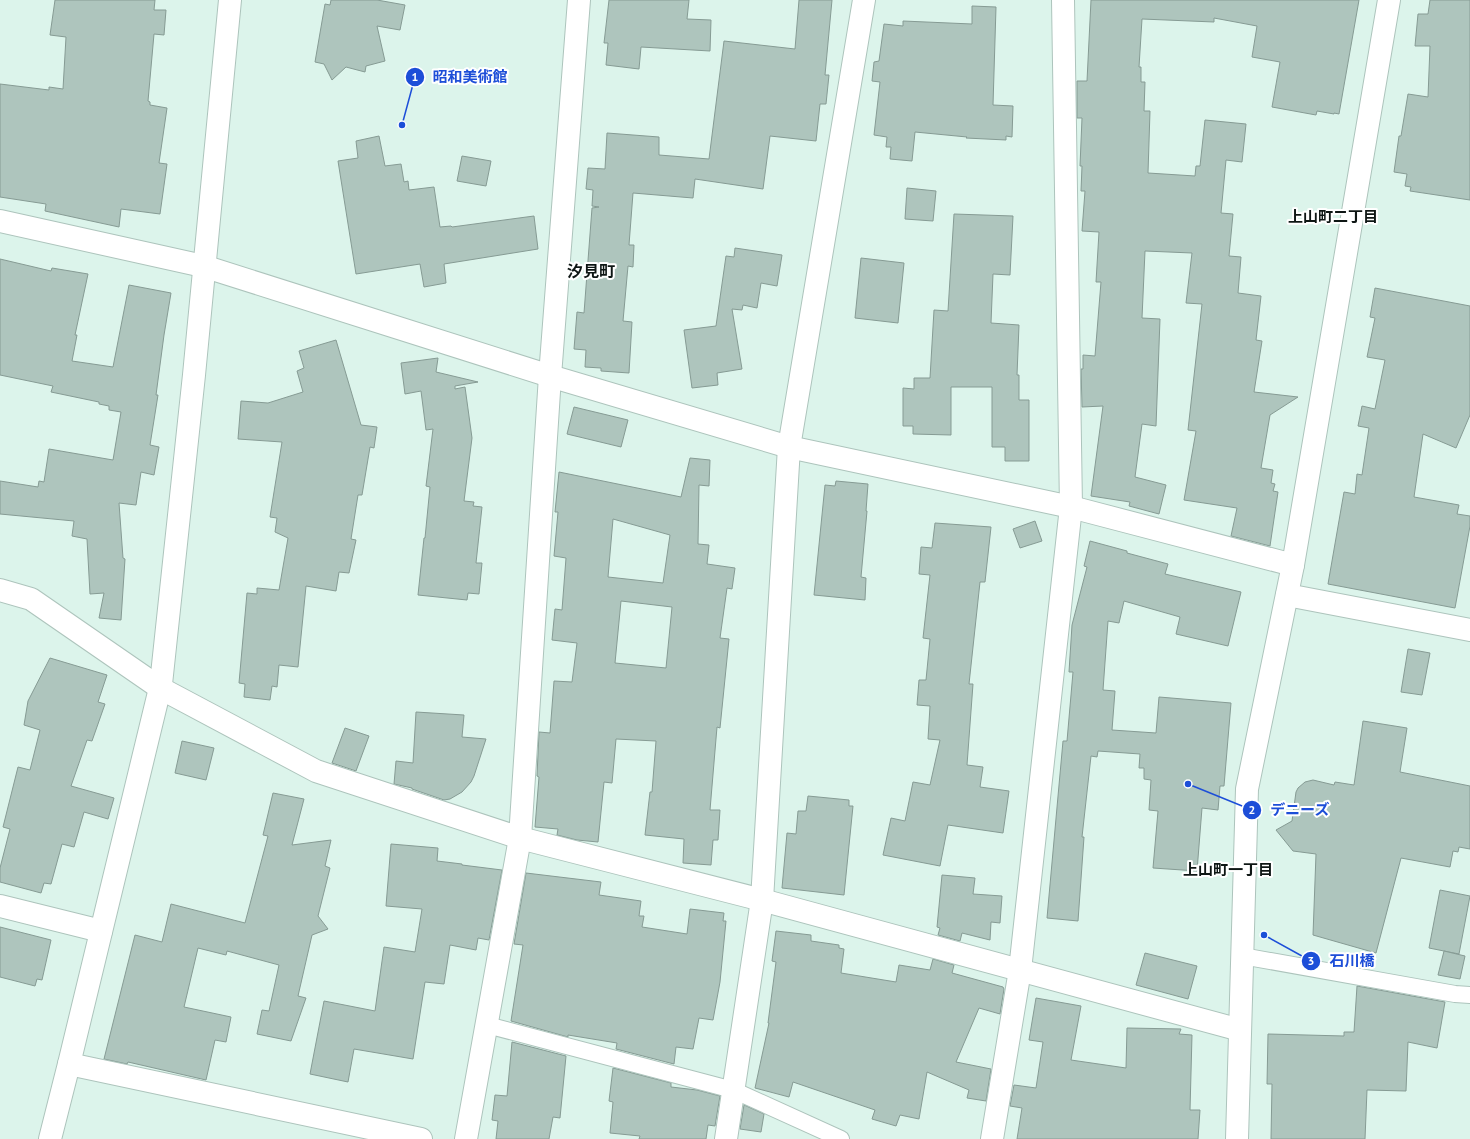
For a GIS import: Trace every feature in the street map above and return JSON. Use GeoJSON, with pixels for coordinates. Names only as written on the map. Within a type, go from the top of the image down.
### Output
{"type":"FeatureCollection","features":[{"type":"Feature","properties":{"kind":"street"},"geometry":{"type":"LineString","coordinates":[[50,1139],[160,688],[192,391],[230,0]]}},
{"type":"Feature","properties":{"kind":"street"},"geometry":{"type":"LineString","coordinates":[[466,1139],[520,838],[550,376],[579,0]]}},
{"type":"Feature","properties":{"kind":"street"},"geometry":{"type":"LineString","coordinates":[[726,1139],[762,900],[789,447],[864,0]]}},
{"type":"Feature","properties":{"kind":"street"},"geometry":{"type":"LineString","coordinates":[[992,1139],[1020,970],[1071,508],[1063,0]]}},
{"type":"Feature","properties":{"kind":"street"},"geometry":{"type":"LineString","coordinates":[[1237,1139],[1247,789],[1293,565],[1389,0]]}},
{"type":"Feature","properties":{"kind":"street"},"geometry":{"type":"LineString","coordinates":[[0,221],[203,266],[550,376],[789,447],[1071,508],[1293,565]]}},
{"type":"Feature","properties":{"kind":"street"},"geometry":{"type":"LineString","coordinates":[[0,590],[31,599],[160,688],[316,771],[520,838],[762,900],[1240,1030]]}},
{"type":"Feature","properties":{"kind":"street"},"geometry":{"type":"LineString","coordinates":[[1287,595],[1470,630]]}},
{"type":"Feature","properties":{"kind":"street"},"geometry":{"type":"LineString","coordinates":[[0,906],[101,931]]}},
{"type":"Feature","properties":{"kind":"street"},"geometry":{"type":"LineString","coordinates":[[69,1064],[421,1139]]}},
{"type":"Feature","properties":{"kind":"lane"},"geometry":{"type":"LineString","coordinates":[[1242,956],[1455,994],[1470,995]]}},
{"type":"Feature","properties":{"kind":"lane"},"geometry":{"type":"LineString","coordinates":[[487,1025],[733,1090],[841,1139]]}},
{"type":"Feature","properties":{"kind":"building"},"geometry":{"type":"Polygon","coordinates":[[[55,0],[155,0],[154,10],[166,10],[164,35],[154,34],[148,101],[150,102],[150,105],[167,108],[159,163],[167,164],[160,214],[121,209],[119,227],[45,211],[46,204],[0,197],[0,84],[49,90],[49,87],[63,89],[66,37],[50,35],[55,0]]]}},
{"type":"Feature","properties":{"kind":"building"},"geometry":{"type":"Polygon","coordinates":[[[331,0],[377,0],[405,5],[400,30],[377,26],[385,61],[366,66],[365,72],[346,67],[332,80],[324,64],[315,62],[325,4],[330,5],[331,0]]]}},
{"type":"Feature","properties":{"kind":"building"},"geometry":{"type":"Polygon","coordinates":[[[609,0],[689,0],[687,19],[711,20],[710,51],[641,47],[639,69],[606,65],[608,43],[604,43],[609,0]]]}},
{"type":"Feature","properties":{"kind":"building"},"geometry":{"type":"Polygon","coordinates":[[[799,0],[832,0],[825,75],[829,75],[826,104],[820,104],[816,141],[770,136],[763,189],[695,179],[693,198],[633,193],[629,245],[634,245],[633,267],[628,266],[623,321],[632,322],[629,373],[601,371],[601,368],[585,367],[586,350],[574,349],[577,312],[584,313],[592,208],[599,207],[592,206],[593,190],[586,189],[588,168],[605,169],[607,133],[659,137],[659,155],[709,159],[724,41],[795,49],[799,0]]]}},
{"type":"Feature","properties":{"kind":"building"},"geometry":{"type":"Polygon","coordinates":[[[1091,0],[1359,0],[1339,114],[1317,111],[1316,115],[1272,107],[1280,62],[1252,57],[1257,26],[1214,18],[1214,22],[1142,19],[1139,67],[1141,67],[1141,82],[1145,82],[1144,111],[1150,111],[1148,173],[1195,176],[1196,166],[1200,166],[1205,120],[1246,124],[1242,162],[1226,160],[1221,213],[1233,214],[1229,256],[1241,257],[1238,293],[1261,296],[1256,340],[1262,341],[1254,392],[1298,397],[1270,415],[1261,468],[1273,470],[1271,483],[1275,484],[1273,491],[1278,492],[1270,546],[1231,536],[1237,508],[1184,500],[1196,431],[1188,430],[1202,304],[1186,303],[1192,253],[1145,251],[1142,318],[1160,319],[1156,426],[1142,424],[1135,477],[1166,485],[1159,514],[1129,506],[1130,502],[1091,496],[1103,406],[1082,407],[1081,369],[1083,369],[1083,355],[1095,356],[1101,282],[1096,282],[1099,232],[1082,231],[1085,191],[1081,191],[1082,166],[1080,166],[1082,118],[1077,118],[1077,81],[1087,81],[1091,0]]]}},
{"type":"Feature","properties":{"kind":"building"},"geometry":{"type":"Polygon","coordinates":[[[1430,0],[1470,0],[1470,200],[1410,191],[1411,187],[1405,186],[1407,174],[1394,172],[1399,136],[1401,136],[1408,94],[1428,97],[1430,46],[1415,46],[1418,14],[1428,14],[1430,0]]]}},
{"type":"Feature","properties":{"kind":"building"},"geometry":{"type":"Polygon","coordinates":[[[972,6],[996,7],[993,105],[1013,106],[1012,137],[1006,136],[1006,140],[966,138],[967,137],[915,132],[912,161],[890,159],[891,147],[886,147],[887,137],[874,135],[880,82],[872,81],[874,62],[879,61],[884,24],[903,26],[903,21],[972,24],[972,6]]]}},
{"type":"Feature","properties":{"kind":"building"},"geometry":{"type":"Polygon","coordinates":[[[379,136],[385,166],[401,164],[404,182],[408,181],[409,190],[434,187],[440,227],[452,227],[534,216],[538,249],[444,264],[446,283],[424,287],[420,264],[356,274],[338,161],[358,158],[356,141],[379,136]]]}},
{"type":"Feature","properties":{"kind":"building"},"geometry":{"type":"Polygon","coordinates":[[[462,156],[491,161],[486,186],[457,181],[462,156]]]}},
{"type":"Feature","properties":{"kind":"building"},"geometry":{"type":"Polygon","coordinates":[[[907,188],[936,191],[933,221],[905,219],[907,188]]]}},
{"type":"Feature","properties":{"kind":"building"},"geometry":{"type":"Polygon","coordinates":[[[954,214],[1013,216],[1010,275],[993,274],[991,323],[1019,325],[1017,375],[1019,375],[1019,400],[1029,400],[1029,461],[1005,461],[1005,447],[992,447],[992,387],[951,387],[951,435],[913,434],[913,426],[903,426],[903,388],[914,389],[914,378],[930,378],[934,310],[948,311],[954,214]]]}},
{"type":"Feature","properties":{"kind":"building"},"geometry":{"type":"Polygon","coordinates":[[[735,248],[782,255],[777,286],[761,283],[757,308],[743,305],[742,310],[732,309],[742,369],[717,373],[718,385],[692,388],[684,330],[716,326],[726,256],[734,257],[735,248]]]}},
{"type":"Feature","properties":{"kind":"building"},"geometry":{"type":"Polygon","coordinates":[[[861,258],[904,263],[898,323],[855,318],[861,258]]]}},
{"type":"Feature","properties":{"kind":"building"},"geometry":{"type":"Polygon","coordinates":[[[0,259],[51,271],[52,268],[88,274],[75,335],[77,335],[72,361],[113,367],[129,285],[171,293],[150,445],[159,447],[154,475],[141,472],[136,505],[119,503],[123,558],[125,559],[121,620],[99,618],[104,593],[90,594],[87,539],[72,536],[74,521],[0,514],[0,481],[38,487],[39,481],[44,482],[49,449],[113,460],[121,412],[109,410],[109,406],[99,404],[99,402],[51,392],[53,386],[0,375],[0,259]]]}},
{"type":"Feature","properties":{"kind":"building"},"geometry":{"type":"Polygon","coordinates":[[[1375,288],[1470,306],[1470,415],[1456,448],[1423,434],[1414,497],[1459,505],[1457,514],[1470,516],[1470,526],[1455,608],[1328,584],[1344,492],[1355,494],[1357,474],[1362,475],[1369,428],[1358,426],[1362,406],[1375,409],[1385,360],[1367,357],[1375,318],[1370,317],[1375,288]]]}},
{"type":"Feature","properties":{"kind":"building"},"geometry":{"type":"Polygon","coordinates":[[[336,340],[361,425],[377,427],[374,448],[370,447],[362,495],[358,495],[351,539],[356,540],[349,573],[339,572],[336,591],[306,586],[298,667],[279,665],[277,687],[272,686],[270,700],[244,697],[245,684],[239,683],[247,593],[257,594],[257,588],[279,590],[288,538],[275,532],[277,518],[270,517],[282,442],[238,439],[241,401],[268,403],[303,392],[297,371],[304,368],[299,351],[336,340]]]}},
{"type":"Feature","properties":{"kind":"building"},"geometry":{"type":"Polygon","coordinates":[[[438,358],[436,372],[478,382],[455,386],[455,389],[465,387],[472,438],[464,501],[474,502],[473,506],[482,507],[476,563],[482,563],[479,594],[468,593],[467,600],[418,595],[430,487],[426,486],[433,429],[426,430],[421,391],[405,394],[401,363],[438,358]]]}},
{"type":"Feature","properties":{"kind":"building"},"geometry":{"type":"Polygon","coordinates":[[[574,407],[628,420],[621,447],[567,434],[574,407]]]}},
{"type":"Feature","properties":{"kind":"building"},"geometry":{"type":"Polygon","coordinates":[[[690,458],[710,460],[709,486],[699,485],[698,544],[709,545],[707,564],[735,568],[732,589],[727,588],[720,638],[729,639],[720,728],[717,727],[710,810],[720,810],[718,840],[713,840],[711,865],[683,863],[684,839],[645,835],[650,792],[652,792],[656,741],[616,739],[612,783],[604,782],[598,842],[577,840],[557,835],[558,829],[535,827],[539,777],[537,776],[539,732],[550,733],[554,681],[572,682],[577,643],[552,640],[555,609],[562,610],[566,558],[554,556],[558,512],[555,512],[559,472],[681,497],[690,458]],[[613,519],[608,577],[663,583],[670,535],[613,519]],[[621,601],[615,663],[666,668],[672,607],[621,601]]]}},
{"type":"Feature","properties":{"kind":"building"},"geometry":{"type":"Polygon","coordinates":[[[836,481],[868,484],[861,577],[866,578],[865,600],[814,595],[825,485],[835,486],[836,481]]]}},
{"type":"Feature","properties":{"kind":"building"},"geometry":{"type":"Polygon","coordinates":[[[1035,521],[1042,541],[1020,548],[1013,529],[1035,521]]]}},
{"type":"Feature","properties":{"kind":"building"},"geometry":{"type":"Polygon","coordinates":[[[935,523],[991,527],[985,582],[980,582],[969,684],[973,684],[967,765],[983,767],[980,787],[1009,791],[1003,833],[948,825],[940,866],[883,855],[891,818],[905,821],[913,782],[930,785],[940,740],[928,739],[930,706],[917,705],[919,680],[926,680],[930,639],[923,638],[930,575],[919,574],[921,547],[932,548],[935,523]]]}},
{"type":"Feature","properties":{"kind":"building"},"geometry":{"type":"Polygon","coordinates":[[[1090,541],[1168,564],[1165,574],[1241,592],[1228,646],[1176,634],[1180,617],[1124,601],[1119,623],[1108,621],[1103,690],[1115,691],[1112,730],[1156,733],[1159,697],[1231,703],[1224,786],[1220,786],[1218,810],[1202,808],[1197,871],[1153,868],[1158,811],[1149,810],[1151,780],[1144,779],[1144,768],[1139,768],[1140,754],[1098,751],[1097,757],[1091,756],[1082,837],[1084,837],[1078,921],[1047,918],[1063,741],[1067,741],[1073,672],[1069,672],[1072,625],[1087,567],[1084,566],[1090,541]]]}},
{"type":"Feature","properties":{"kind":"building"},"geometry":{"type":"Polygon","coordinates":[[[1408,649],[1430,653],[1422,695],[1401,692],[1408,649]]]}},
{"type":"Feature","properties":{"kind":"building"},"geometry":{"type":"Polygon","coordinates":[[[50,658],[107,675],[98,702],[105,704],[92,741],[87,740],[71,786],[114,798],[108,819],[84,812],[74,847],[62,844],[51,884],[44,883],[41,893],[0,882],[0,868],[10,829],[3,827],[18,767],[30,770],[40,730],[24,725],[28,701],[50,658]]]}},
{"type":"Feature","properties":{"kind":"building"},"geometry":{"type":"Polygon","coordinates":[[[416,712],[464,715],[462,737],[486,739],[471,782],[462,792],[450,799],[444,800],[412,788],[394,784],[396,761],[413,763],[416,712]]]}},
{"type":"Feature","properties":{"kind":"building"},"geometry":{"type":"Polygon","coordinates":[[[1363,721],[1407,728],[1400,772],[1470,786],[1470,849],[1459,847],[1458,852],[1453,851],[1450,867],[1401,858],[1376,953],[1313,935],[1316,854],[1293,851],[1276,830],[1292,821],[1296,792],[1305,782],[1313,780],[1334,785],[1335,782],[1354,785],[1363,721]]]}},
{"type":"Feature","properties":{"kind":"building"},"geometry":{"type":"Polygon","coordinates":[[[345,728],[369,736],[356,771],[332,763],[345,728]]]}},
{"type":"Feature","properties":{"kind":"building"},"geometry":{"type":"Polygon","coordinates":[[[182,741],[214,748],[206,780],[175,773],[182,741]]]}},
{"type":"Feature","properties":{"kind":"building"},"geometry":{"type":"Polygon","coordinates":[[[273,793],[304,799],[292,845],[331,840],[325,866],[330,868],[318,916],[328,929],[312,935],[298,996],[306,998],[291,1041],[257,1034],[262,1010],[269,1011],[279,965],[227,951],[226,955],[198,948],[184,1007],[231,1017],[226,1042],[215,1040],[206,1080],[128,1062],[127,1064],[104,1059],[135,935],[162,942],[171,904],[245,923],[268,836],[263,835],[273,793]]]}},
{"type":"Feature","properties":{"kind":"building"},"geometry":{"type":"Polygon","coordinates":[[[808,796],[849,800],[849,806],[853,806],[844,895],[782,888],[787,833],[796,834],[798,811],[806,811],[808,796]]]}},
{"type":"Feature","properties":{"kind":"building"},"geometry":{"type":"Polygon","coordinates":[[[391,844],[438,848],[437,861],[502,870],[489,940],[478,938],[476,950],[450,945],[444,984],[425,982],[413,1059],[354,1049],[348,1082],[310,1074],[324,1001],[375,1011],[384,947],[415,952],[422,909],[386,906],[391,844]]]}},
{"type":"Feature","properties":{"kind":"building"},"geometry":{"type":"Polygon","coordinates":[[[526,873],[601,882],[599,895],[641,901],[639,916],[644,916],[642,927],[687,934],[690,909],[724,913],[723,921],[726,921],[720,982],[713,1020],[699,1018],[693,1049],[676,1047],[674,1064],[616,1049],[617,1043],[568,1035],[568,1037],[511,1021],[523,945],[514,944],[526,873]]]}},
{"type":"Feature","properties":{"kind":"building"},"geometry":{"type":"Polygon","coordinates":[[[942,875],[975,878],[973,894],[1002,896],[1000,923],[991,922],[990,940],[962,933],[960,941],[938,935],[940,928],[937,927],[942,875]]]}},
{"type":"Feature","properties":{"kind":"building"},"geometry":{"type":"Polygon","coordinates":[[[1440,890],[1470,896],[1459,954],[1429,948],[1440,890]]]}},
{"type":"Feature","properties":{"kind":"building"},"geometry":{"type":"Polygon","coordinates":[[[0,927],[51,940],[42,980],[37,979],[35,986],[0,977],[0,927]]]}},
{"type":"Feature","properties":{"kind":"building"},"geometry":{"type":"Polygon","coordinates":[[[776,931],[811,935],[811,941],[839,945],[839,948],[844,949],[841,973],[896,982],[899,965],[930,970],[933,959],[954,965],[952,973],[1003,987],[1004,989],[1000,1014],[979,1008],[956,1062],[991,1069],[986,1101],[967,1098],[969,1090],[927,1072],[919,1119],[900,1115],[896,1126],[872,1119],[875,1110],[793,1082],[789,1097],[755,1088],[769,1023],[776,962],[772,961],[776,931]]]}},
{"type":"Feature","properties":{"kind":"building"},"geometry":{"type":"Polygon","coordinates":[[[1444,951],[1465,956],[1460,979],[1438,975],[1444,951]]]}},
{"type":"Feature","properties":{"kind":"building"},"geometry":{"type":"Polygon","coordinates":[[[1145,953],[1197,966],[1188,999],[1136,985],[1145,953]]]}},
{"type":"Feature","properties":{"kind":"building"},"geometry":{"type":"Polygon","coordinates":[[[1357,986],[1445,1002],[1437,1048],[1408,1042],[1406,1091],[1367,1090],[1365,1139],[1271,1139],[1272,1084],[1267,1084],[1268,1034],[1344,1036],[1344,1032],[1354,1032],[1357,986]]]}},
{"type":"Feature","properties":{"kind":"building"},"geometry":{"type":"Polygon","coordinates":[[[1036,998],[1081,1006],[1071,1060],[1126,1068],[1127,1028],[1181,1029],[1179,1034],[1192,1035],[1190,1110],[1200,1110],[1198,1139],[1017,1139],[1022,1108],[1010,1106],[1014,1085],[1036,1088],[1043,1042],[1029,1040],[1036,998]]]}},
{"type":"Feature","properties":{"kind":"building"},"geometry":{"type":"Polygon","coordinates":[[[512,1042],[566,1056],[560,1118],[553,1117],[549,1139],[496,1139],[498,1121],[492,1120],[495,1095],[507,1096],[512,1042]]]}},
{"type":"Feature","properties":{"kind":"building"},"geometry":{"type":"Polygon","coordinates":[[[613,1068],[671,1083],[671,1087],[697,1090],[720,1096],[715,1126],[708,1125],[706,1139],[639,1139],[640,1136],[610,1133],[613,1102],[609,1101],[613,1068]]]}},
{"type":"Feature","properties":{"kind":"building"},"geometry":{"type":"Polygon","coordinates":[[[744,1105],[764,1114],[761,1132],[740,1129],[744,1105]]]}},
{"type":"Feature","properties":{"kind":"place","name":"昭和美術館"},"geometry":{"type":"Point","coordinates":[402,125]}},
{"type":"Feature","properties":{"kind":"place","name":"デニーズ"},"geometry":{"type":"Point","coordinates":[1188,784]}},
{"type":"Feature","properties":{"kind":"place","name":"石川橋"},"geometry":{"type":"Point","coordinates":[1264,935]}},
{"type":"Feature","properties":{"kind":"district","name":"上山町二丁目"},"geometry":{"type":"Point","coordinates":[1333,217]}},
{"type":"Feature","properties":{"kind":"district","name":"汐見町"},"geometry":{"type":"Point","coordinates":[591,271]}},
{"type":"Feature","properties":{"kind":"district","name":"上山町一丁目"},"geometry":{"type":"Point","coordinates":[1228,870]}}]}
